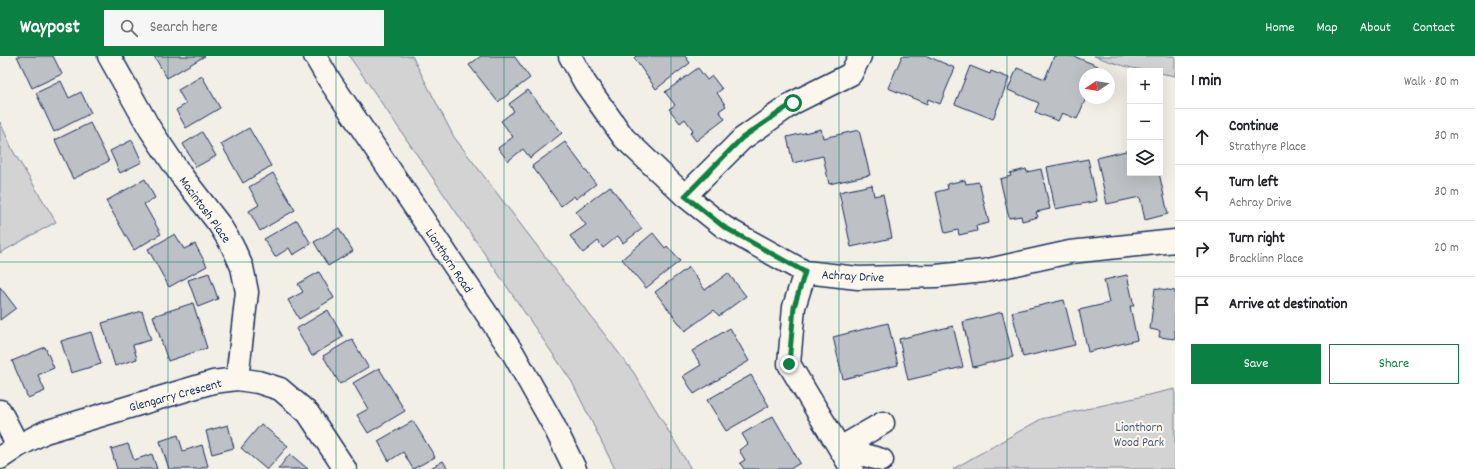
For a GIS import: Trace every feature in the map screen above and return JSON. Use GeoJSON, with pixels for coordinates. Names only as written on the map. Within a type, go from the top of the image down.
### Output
{"type":"FeatureCollection","features":[{"type":"Feature","properties":{"kind":"street","name":"Macintosh Place"},"geometry":{"type":"LineString","coordinates":[[109,56],[150,129],[181,175],[219,224],[233,247],[242,267],[247,292],[237,379]]}},
{"type":"Feature","properties":{"kind":"street","name":"Lionthorn Road"},"geometry":{"type":"LineString","coordinates":[[315,56],[341,98],[513,353],[553,424],[576,469]]}},
{"type":"Feature","properties":{"kind":"street","name":"Achray Drive"},"geometry":{"type":"LineString","coordinates":[[570,56],[585,83],[624,138],[685,196],[724,227],[805,272],[858,278],[936,276],[984,271],[1070,252],[1175,241]]}},
{"type":"Feature","properties":{"kind":"street"},"geometry":{"type":"LineString","coordinates":[[685,196],[742,138],[793,103],[851,74],[860,56]]}},
{"type":"Feature","properties":{"kind":"street"},"geometry":{"type":"LineString","coordinates":[[805,272],[794,307],[789,364],[852,469]]}},
{"type":"Feature","properties":{"kind":"street","name":"Glengarry Crescent"},"geometry":{"type":"LineString","coordinates":[[0,458],[18,446],[45,432],[213,382],[237,379],[258,382],[280,389],[308,413],[345,469]]}},
{"type":"Feature","properties":{"kind":"street"},"geometry":{"type":"LineString","coordinates":[[0,411],[18,446]]}},
{"type":"Feature","properties":{"kind":"street"},"geometry":{"type":"LineString","coordinates":[[840,448],[882,423]]}},
{"type":"Feature","properties":{"kind":"street"},"geometry":{"type":"LineString","coordinates":[[840,448],[882,460]]}},
{"type":"Feature","properties":{"kind":"green space"},"geometry":{"type":"Polygon","coordinates":[[[349,56],[412,56],[454,137],[634,373],[691,469],[615,469],[572,382],[349,56]]]}},
{"type":"Feature","properties":{"kind":"green space"},"geometry":{"type":"Polygon","coordinates":[[[1094,56],[1175,56],[1175,76],[1163,74],[1163,68],[1134,68],[1094,56]]]}},
{"type":"Feature","properties":{"kind":"green space"},"geometry":{"type":"Polygon","coordinates":[[[0,122],[13,151],[56,222],[0,253],[0,122]]]}},
{"type":"Feature","properties":{"kind":"green space","name":"Lionthorn Wood Park"},"geometry":{"type":"Polygon","coordinates":[[[1175,389],[1175,469],[953,469],[1041,419],[1175,389]]]}},
{"type":"Feature","properties":{"kind":"building"},"geometry":{"type":"Polygon","coordinates":[[[17,56],[53,56],[62,74],[32,88],[17,56]]]}},
{"type":"Feature","properties":{"kind":"building"},"geometry":{"type":"Polygon","coordinates":[[[154,56],[205,56],[167,78],[154,56]]]}},
{"type":"Feature","properties":{"kind":"building"},"geometry":{"type":"Polygon","coordinates":[[[481,56],[514,56],[530,78],[498,102],[469,65],[481,56]]]}},
{"type":"Feature","properties":{"kind":"building"},"geometry":{"type":"Polygon","coordinates":[[[636,56],[685,56],[690,63],[656,89],[634,58],[636,56]]]}},
{"type":"Feature","properties":{"kind":"building"},"geometry":{"type":"Polygon","coordinates":[[[902,56],[927,56],[955,68],[940,104],[928,99],[927,104],[888,88],[902,56]]]}},
{"type":"Feature","properties":{"kind":"building"},"geometry":{"type":"Polygon","coordinates":[[[1054,56],[1073,56],[1098,66],[1097,68],[1079,68],[1079,104],[1083,104],[1077,119],[1062,113],[1058,121],[1035,112],[1039,103],[1008,90],[1017,68],[1045,79],[1054,56]]]}},
{"type":"Feature","properties":{"kind":"building"},"geometry":{"type":"Polygon","coordinates":[[[970,66],[990,74],[991,71],[1009,78],[993,119],[955,104],[970,66]]]}},
{"type":"Feature","properties":{"kind":"building"},"geometry":{"type":"Polygon","coordinates":[[[698,68],[707,80],[712,76],[722,89],[717,93],[726,106],[719,111],[725,119],[696,141],[690,133],[693,130],[685,119],[680,123],[669,109],[675,105],[665,92],[698,68]]]}},
{"type":"Feature","properties":{"kind":"building"},"geometry":{"type":"Polygon","coordinates":[[[202,76],[220,108],[186,128],[176,110],[186,104],[178,90],[202,76]]]}},
{"type":"Feature","properties":{"kind":"building"},"geometry":{"type":"Polygon","coordinates":[[[61,81],[69,98],[81,92],[91,113],[54,132],[36,93],[61,81]]]}},
{"type":"Feature","properties":{"kind":"building"},"geometry":{"type":"Polygon","coordinates":[[[528,90],[562,133],[530,158],[523,149],[508,161],[498,148],[513,137],[501,121],[514,111],[509,104],[528,90]]]}},
{"type":"Feature","properties":{"kind":"building"},"geometry":{"type":"Polygon","coordinates":[[[90,123],[109,161],[73,179],[55,140],[90,123]]]}},
{"type":"Feature","properties":{"kind":"building"},"geometry":{"type":"Polygon","coordinates":[[[249,128],[271,166],[243,183],[221,144],[249,128]]]}},
{"type":"Feature","properties":{"kind":"building"},"geometry":{"type":"Polygon","coordinates":[[[821,129],[823,138],[859,130],[870,175],[829,184],[823,156],[793,163],[787,137],[821,129]]]}},
{"type":"Feature","properties":{"kind":"building"},"geometry":{"type":"Polygon","coordinates":[[[202,132],[216,156],[196,167],[183,144],[202,132]]]}},
{"type":"Feature","properties":{"kind":"building"},"geometry":{"type":"Polygon","coordinates":[[[132,140],[142,162],[120,173],[110,151],[132,140]]]}},
{"type":"Feature","properties":{"kind":"building"},"geometry":{"type":"Polygon","coordinates":[[[565,142],[596,184],[576,199],[574,196],[561,206],[532,166],[565,142]]]}},
{"type":"Feature","properties":{"kind":"building"},"geometry":{"type":"Polygon","coordinates":[[[1127,151],[1127,176],[1160,176],[1168,214],[1145,220],[1140,197],[1107,204],[1097,158],[1127,151]]]}},
{"type":"Feature","properties":{"kind":"building"},"geometry":{"type":"Polygon","coordinates":[[[1088,159],[1097,201],[1055,209],[1047,167],[1088,159]]]}},
{"type":"Feature","properties":{"kind":"building"},"geometry":{"type":"Polygon","coordinates":[[[1026,169],[1027,172],[1041,169],[1050,209],[1036,212],[1038,217],[1022,221],[1021,216],[1009,218],[1000,179],[1011,176],[1010,173],[1026,169]]]}},
{"type":"Feature","properties":{"kind":"building"},"geometry":{"type":"Polygon","coordinates":[[[273,173],[295,210],[260,231],[249,211],[259,205],[249,187],[273,173]]]}},
{"type":"Feature","properties":{"kind":"building"},"geometry":{"type":"Polygon","coordinates":[[[145,179],[155,198],[144,204],[161,234],[134,250],[106,201],[145,179]]]}},
{"type":"Feature","properties":{"kind":"building"},"geometry":{"type":"Polygon","coordinates":[[[965,180],[966,184],[979,182],[989,223],[976,226],[977,231],[959,235],[958,230],[945,233],[936,192],[948,189],[947,184],[965,180]]]}},
{"type":"Feature","properties":{"kind":"building"},"geometry":{"type":"Polygon","coordinates":[[[872,185],[874,196],[883,194],[892,238],[851,247],[839,192],[872,185]]]}},
{"type":"Feature","properties":{"kind":"building"},"geometry":{"type":"Polygon","coordinates":[[[610,186],[642,229],[623,243],[618,236],[603,248],[598,241],[583,253],[570,236],[586,225],[576,212],[610,186]]]}},
{"type":"Feature","properties":{"kind":"building"},"geometry":{"type":"Polygon","coordinates":[[[297,220],[311,244],[293,255],[289,248],[275,257],[264,239],[297,220]]]}},
{"type":"Feature","properties":{"kind":"building"},"geometry":{"type":"Polygon","coordinates":[[[339,228],[353,251],[328,266],[314,242],[339,228]]]}},
{"type":"Feature","properties":{"kind":"building"},"geometry":{"type":"Polygon","coordinates":[[[653,233],[665,248],[667,246],[680,261],[646,288],[622,259],[653,233]]]}},
{"type":"Feature","properties":{"kind":"building"},"geometry":{"type":"Polygon","coordinates":[[[175,234],[184,249],[195,244],[207,266],[169,287],[148,249],[175,234]]]}},
{"type":"Feature","properties":{"kind":"building"},"geometry":{"type":"Polygon","coordinates":[[[689,267],[705,290],[728,273],[746,296],[719,316],[714,310],[685,331],[655,292],[689,267]]]}},
{"type":"Feature","properties":{"kind":"building"},"geometry":{"type":"Polygon","coordinates":[[[319,272],[334,298],[299,319],[288,300],[303,292],[298,284],[319,272]]]}},
{"type":"Feature","properties":{"kind":"building"},"geometry":{"type":"Polygon","coordinates":[[[209,273],[218,299],[198,307],[188,280],[209,273]]]}},
{"type":"Feature","properties":{"kind":"building"},"geometry":{"type":"Polygon","coordinates":[[[1127,275],[1134,306],[1130,306],[1137,340],[1088,352],[1079,310],[1109,303],[1104,280],[1127,275]]]}},
{"type":"Feature","properties":{"kind":"building"},"geometry":{"type":"Polygon","coordinates":[[[0,287],[16,308],[0,320],[0,287]]]}},
{"type":"Feature","properties":{"kind":"building"},"geometry":{"type":"Polygon","coordinates":[[[1155,288],[1175,291],[1175,339],[1159,337],[1160,331],[1150,329],[1155,288]]]}},
{"type":"Feature","properties":{"kind":"building"},"geometry":{"type":"Polygon","coordinates":[[[1064,300],[1075,345],[1023,357],[1012,312],[1064,300]]]}},
{"type":"Feature","properties":{"kind":"building"},"geometry":{"type":"Polygon","coordinates":[[[193,303],[207,348],[168,361],[153,316],[193,303]]]}},
{"type":"Feature","properties":{"kind":"building"},"geometry":{"type":"Polygon","coordinates":[[[328,310],[343,337],[312,356],[296,329],[328,310]]]}},
{"type":"Feature","properties":{"kind":"building"},"geometry":{"type":"Polygon","coordinates":[[[142,311],[151,340],[133,345],[137,359],[115,366],[102,323],[142,311]]]}},
{"type":"Feature","properties":{"kind":"building"},"geometry":{"type":"Polygon","coordinates":[[[1002,312],[1013,357],[973,367],[963,322],[1002,312]]]}},
{"type":"Feature","properties":{"kind":"building"},"geometry":{"type":"Polygon","coordinates":[[[888,323],[898,365],[843,379],[833,337],[888,323]]]}},
{"type":"Feature","properties":{"kind":"building"},"geometry":{"type":"Polygon","coordinates":[[[953,326],[963,367],[908,380],[899,339],[953,326]]]}},
{"type":"Feature","properties":{"kind":"building"},"geometry":{"type":"Polygon","coordinates":[[[730,328],[749,361],[694,394],[683,376],[701,365],[692,351],[730,328]]]}},
{"type":"Feature","properties":{"kind":"building"},"geometry":{"type":"Polygon","coordinates":[[[91,332],[101,364],[71,373],[61,341],[91,332]]]}},
{"type":"Feature","properties":{"kind":"building"},"geometry":{"type":"Polygon","coordinates":[[[352,339],[368,367],[340,384],[323,356],[352,339]]]}},
{"type":"Feature","properties":{"kind":"building"},"geometry":{"type":"Polygon","coordinates":[[[45,347],[54,368],[38,375],[45,391],[28,398],[12,361],[45,347]]]}},
{"type":"Feature","properties":{"kind":"building"},"geometry":{"type":"Polygon","coordinates":[[[379,368],[405,411],[368,433],[357,415],[368,409],[353,383],[379,368]]]}},
{"type":"Feature","properties":{"kind":"building"},"geometry":{"type":"Polygon","coordinates":[[[751,375],[769,406],[726,431],[707,400],[751,375]]]}},
{"type":"Feature","properties":{"kind":"building"},"geometry":{"type":"Polygon","coordinates":[[[773,416],[800,463],[790,469],[744,469],[740,463],[745,460],[739,450],[748,444],[742,434],[773,416]]]}},
{"type":"Feature","properties":{"kind":"building"},"geometry":{"type":"Polygon","coordinates":[[[413,421],[435,457],[413,469],[403,452],[389,461],[378,441],[413,421]]]}},
{"type":"Feature","properties":{"kind":"building"},"geometry":{"type":"Polygon","coordinates":[[[261,424],[288,446],[268,469],[266,469],[241,448],[261,424]]]}},
{"type":"Feature","properties":{"kind":"building"},"geometry":{"type":"Polygon","coordinates":[[[228,425],[234,448],[212,454],[206,431],[228,425]]]}},
{"type":"Feature","properties":{"kind":"building"},"geometry":{"type":"Polygon","coordinates":[[[178,435],[183,451],[202,445],[208,466],[199,469],[169,469],[160,441],[178,435]]]}},
{"type":"Feature","properties":{"kind":"building"},"geometry":{"type":"Polygon","coordinates":[[[128,444],[134,460],[152,454],[157,469],[117,469],[111,449],[128,444]]]}},
{"type":"Feature","properties":{"kind":"building"},"geometry":{"type":"Polygon","coordinates":[[[290,454],[308,469],[278,469],[290,454]]]}},
{"type":"Feature","properties":{"kind":"building"},"geometry":{"type":"Polygon","coordinates":[[[443,461],[448,469],[429,469],[443,461]]]}},
{"type":"Feature","properties":{"kind":"route"},"geometry":{"type":"LineString","coordinates":[[789,364],[794,307],[805,272],[724,227],[685,196],[742,138],[793,103]]}}]}
